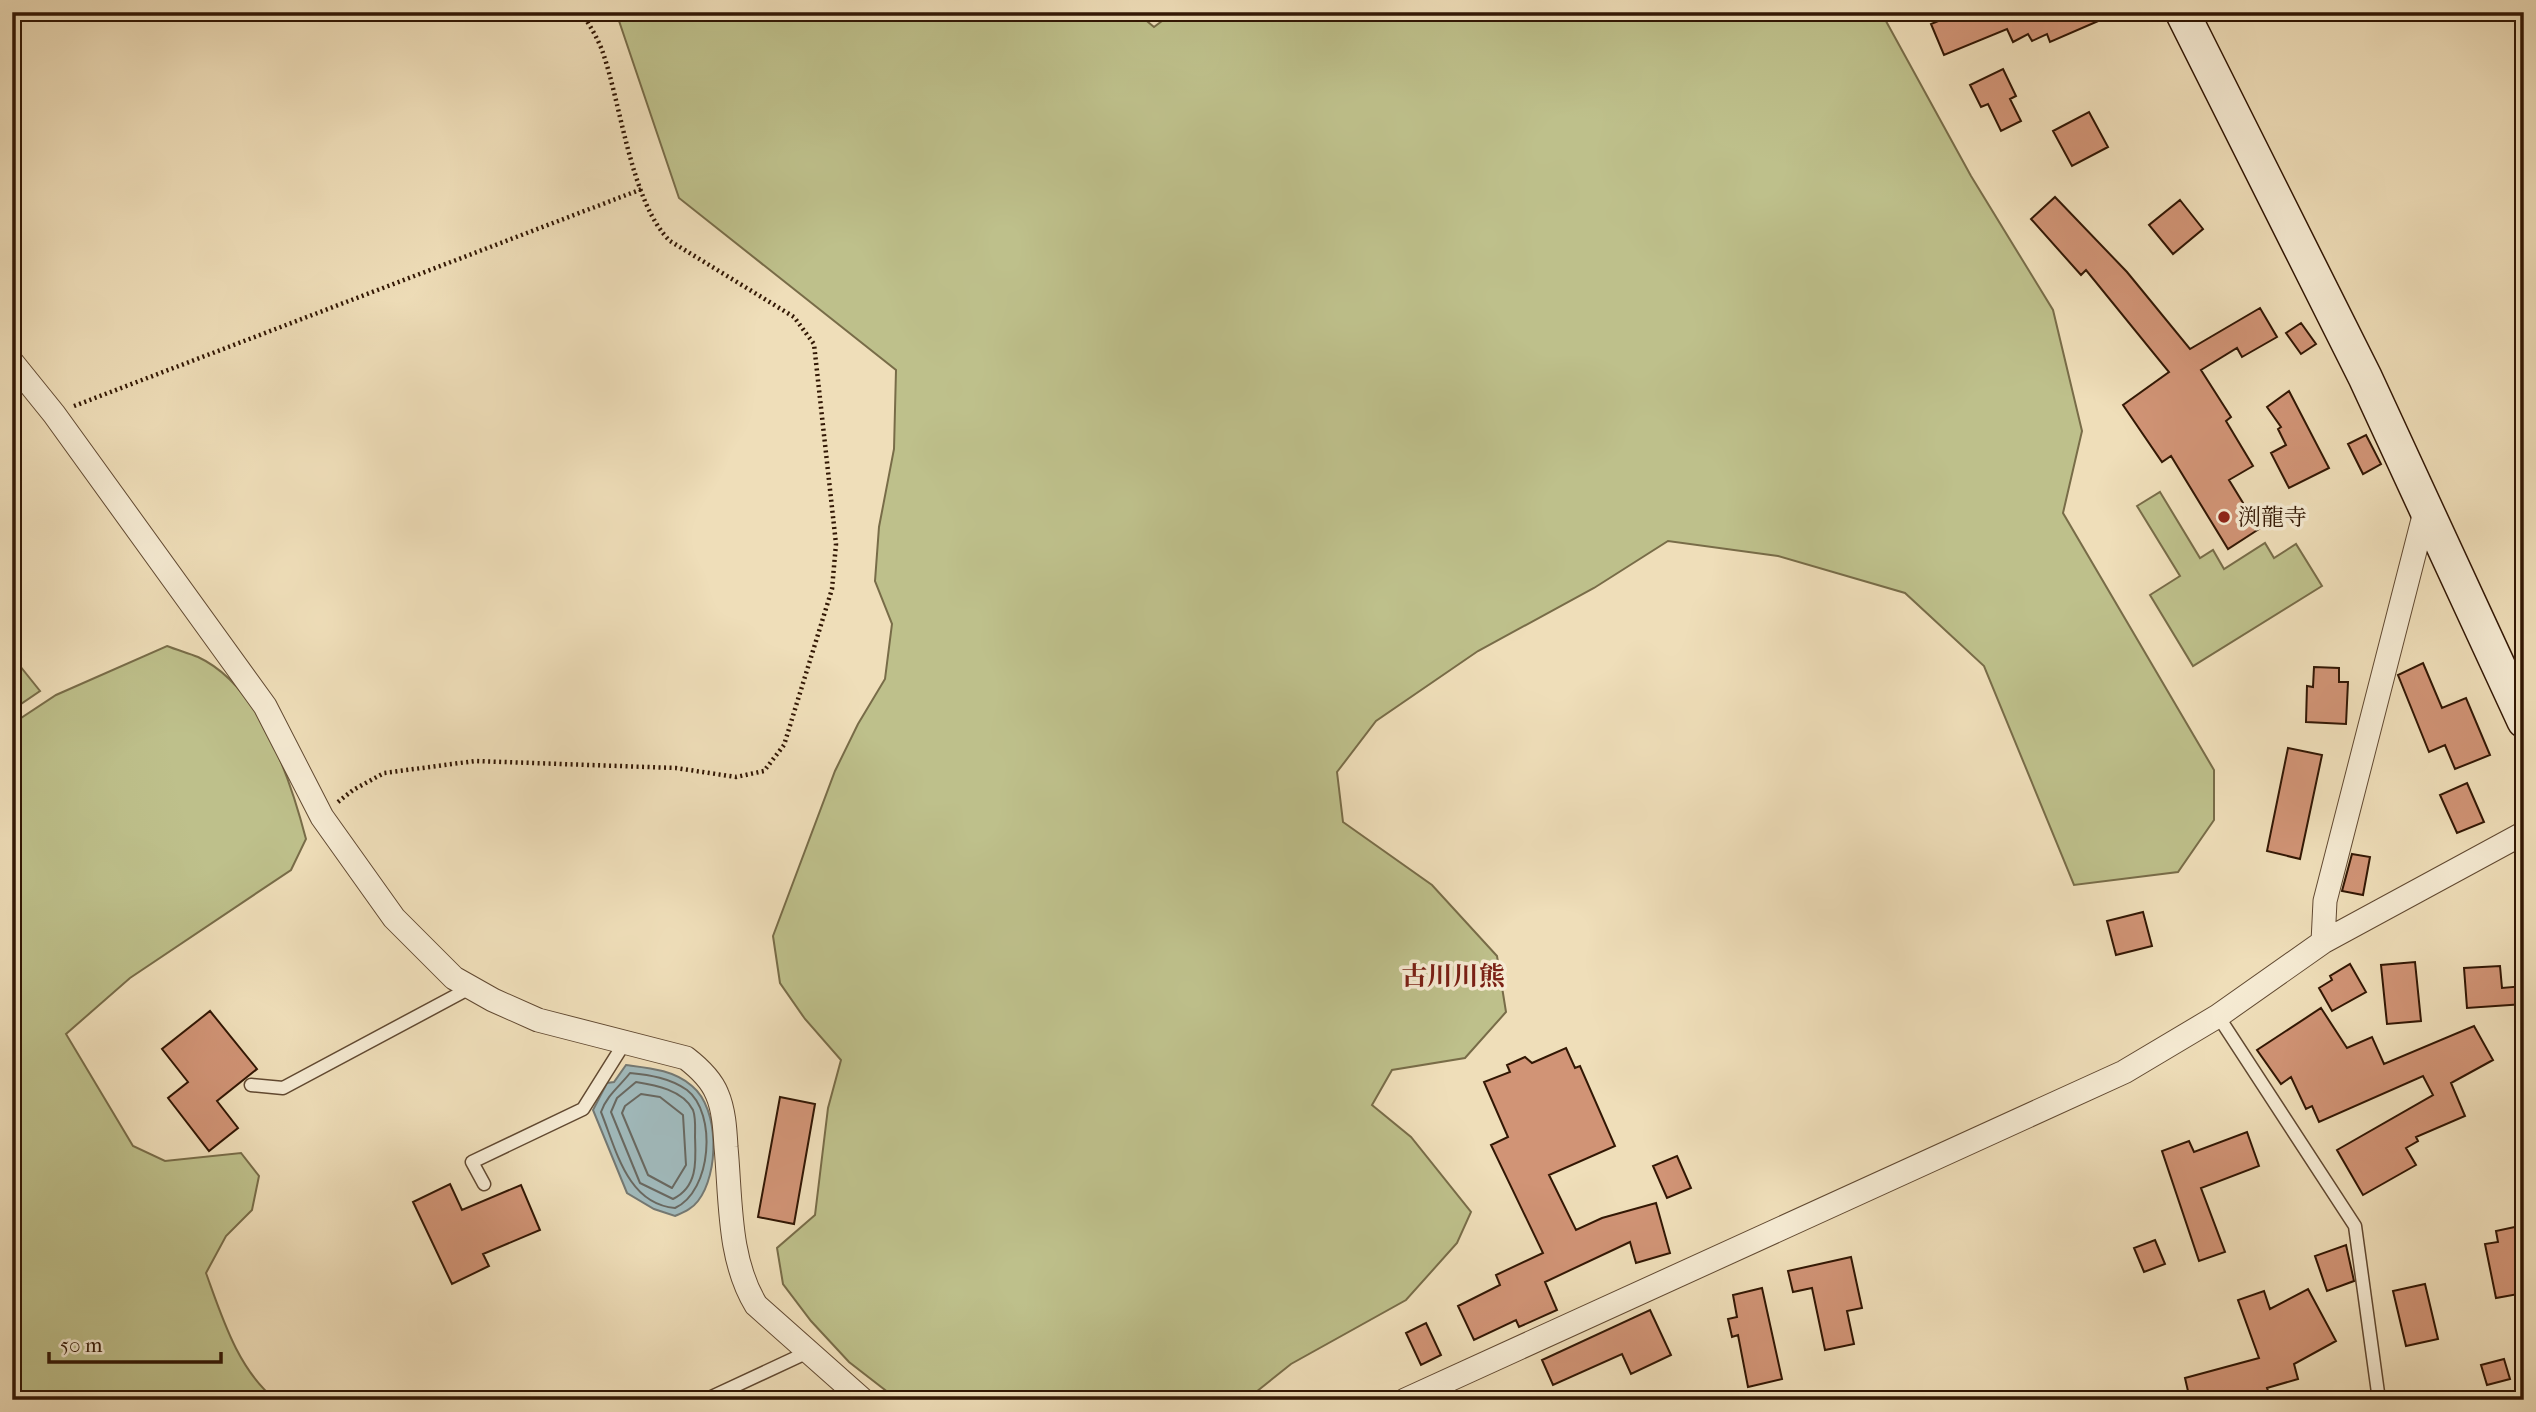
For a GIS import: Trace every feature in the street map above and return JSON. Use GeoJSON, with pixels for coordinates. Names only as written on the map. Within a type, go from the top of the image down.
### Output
{"type":"FeatureCollection","features":[{"type":"Feature","properties":{"kind":"street"},"geometry":{"type":"LineString","coordinates":[[2182,12],[2365,377],[2524,721]]}},
{"type":"Feature","properties":{"kind":"street"},"geometry":{"type":"LineString","coordinates":[[12,362],[54,414],[265,706],[322,817],[394,918],[454,978],[470,988],[538,1020],[686,1058],[704,1073],[718,1095],[723,1119],[741,1275],[756,1305],[863,1400]]}},
{"type":"Feature","properties":{"kind":"street"},"geometry":{"type":"LineString","coordinates":[[2323,942],[2325,901],[2426,508]]}},
{"type":"Feature","properties":{"kind":"street"},"geometry":{"type":"LineString","coordinates":[[1411,1398],[2124,1072],[2218,1016],[2323,942],[2524,834]]}},
{"type":"Feature","properties":{"kind":"lane"},"geometry":{"type":"LineString","coordinates":[[251,1085],[283,1088],[470,988]]}},
{"type":"Feature","properties":{"kind":"lane"},"geometry":{"type":"LineString","coordinates":[[2218,1016],[2355,1226],[2379,1400]]}},
{"type":"Feature","properties":{"kind":"lane"},"geometry":{"type":"LineString","coordinates":[[484,1184],[472,1162],[583,1109],[625,1042]]}},
{"type":"Feature","properties":{"kind":"lane"},"geometry":{"type":"LineString","coordinates":[[705,1400],[808,1352]]}},
{"type":"Feature","properties":{"kind":"path"},"geometry":{"type":"LineString","coordinates":[[322,817],[353,790],[384,773],[475,761],[676,768],[736,778],[764,771],[784,745],[832,589],[836,544],[814,344],[794,317],[670,241],[656,227],[602,49],[581,12]]}},
{"type":"Feature","properties":{"kind":"path"},"geometry":{"type":"LineString","coordinates":[[54,414],[642,188]]}},
{"type":"Feature","properties":{"kind":"green space"},"geometry":{"type":"Polygon","coordinates":[[[616,12],[1136,12],[1154,27],[1174,12],[1881,12],[1971,176],[2053,310],[2082,431],[2063,513],[2214,770],[2214,820],[2178,872],[2074,885],[1984,666],[1905,593],[1778,556],[1668,541],[1594,588],[1478,651],[1376,721],[1337,772],[1343,822],[1432,885],[1497,956],[1506,1012],[1465,1058],[1392,1070],[1372,1105],[1411,1137],[1471,1212],[1457,1243],[1406,1300],[1291,1364],[1246,1400],[898,1400],[849,1362],[811,1321],[783,1284],[777,1248],[815,1215],[828,1108],[841,1060],[805,1019],[780,983],[773,936],[835,771],[858,724],[885,679],[892,624],[875,581],[879,527],[894,449],[896,370],[679,198],[616,12]]]}},
{"type":"Feature","properties":{"kind":"green space"},"geometry":{"type":"Polygon","coordinates":[[[2160,492],[2200,558],[2213,550],[2224,569],[2265,543],[2274,558],[2296,544],[2322,586],[2193,666],[2150,595],[2180,576],[2137,506],[2160,492]]]}},
{"type":"Feature","properties":{"kind":"green space"},"geometry":{"type":"Polygon","coordinates":[[[167,646],[198,657],[220,671],[239,689],[255,711],[281,762],[306,839],[291,870],[130,978],[66,1034],[133,1146],[165,1161],[241,1153],[259,1176],[252,1210],[226,1236],[206,1273],[225,1325],[241,1358],[251,1374],[276,1400],[12,1400],[12,724],[56,695],[167,646]]]}},
{"type":"Feature","properties":{"kind":"green space"},"geometry":{"type":"Polygon","coordinates":[[[12,656],[40,691],[12,710],[12,656]]]}},
{"type":"Feature","properties":{"kind":"water"},"geometry":{"type":"Polygon","coordinates":[[[626,1065],[677,1076],[692,1086],[708,1110],[713,1142],[710,1175],[696,1204],[675,1216],[654,1209],[627,1193],[593,1110],[607,1083],[614,1082],[626,1065]]]}},
{"type":"Feature","properties":{"kind":"building"},"geometry":{"type":"Polygon","coordinates":[[[1960,12],[2119,12],[2050,42],[2047,34],[2032,41],[2028,34],[2013,42],[2007,29],[1944,55],[1931,24],[1960,12]]]}},
{"type":"Feature","properties":{"kind":"building"},"geometry":{"type":"Polygon","coordinates":[[[2003,69],[2016,96],[2010,99],[2021,121],[2001,131],[1988,104],[1981,107],[1970,85],[2003,69]]]}},
{"type":"Feature","properties":{"kind":"building"},"geometry":{"type":"Polygon","coordinates":[[[2089,112],[2108,147],[2072,166],[2053,131],[2089,112]]]}},
{"type":"Feature","properties":{"kind":"building"},"geometry":{"type":"Polygon","coordinates":[[[2055,197],[2127,272],[2190,349],[2260,308],[2277,337],[2242,357],[2237,348],[2201,370],[2231,417],[2226,421],[2253,466],[2229,480],[2259,529],[2228,549],[2171,456],[2162,462],[2123,405],[2169,372],[2086,270],[2081,275],[2031,219],[2055,197]]]}},
{"type":"Feature","properties":{"kind":"building"},"geometry":{"type":"Polygon","coordinates":[[[2180,200],[2203,229],[2173,254],[2149,225],[2180,200]]]}},
{"type":"Feature","properties":{"kind":"building"},"geometry":{"type":"Polygon","coordinates":[[[2301,323],[2316,344],[2301,354],[2286,333],[2301,323]]]}},
{"type":"Feature","properties":{"kind":"building"},"geometry":{"type":"Polygon","coordinates":[[[2289,391],[2329,468],[2289,488],[2271,453],[2286,445],[2278,429],[2281,427],[2267,407],[2289,391]]]}},
{"type":"Feature","properties":{"kind":"building"},"geometry":{"type":"Polygon","coordinates":[[[2366,435],[2381,464],[2363,474],[2348,444],[2366,435]]]}},
{"type":"Feature","properties":{"kind":"building"},"geometry":{"type":"Polygon","coordinates":[[[2423,663],[2442,708],[2466,698],[2490,755],[2455,769],[2445,745],[2429,752],[2398,675],[2423,663]]]}},
{"type":"Feature","properties":{"kind":"building"},"geometry":{"type":"Polygon","coordinates":[[[2314,667],[2339,668],[2339,682],[2348,682],[2346,724],[2306,722],[2307,686],[2313,687],[2314,667]]]}},
{"type":"Feature","properties":{"kind":"building"},"geometry":{"type":"Polygon","coordinates":[[[2288,748],[2322,755],[2300,859],[2267,851],[2288,748]]]}},
{"type":"Feature","properties":{"kind":"building"},"geometry":{"type":"Polygon","coordinates":[[[2467,783],[2484,822],[2457,833],[2440,795],[2467,783]]]}},
{"type":"Feature","properties":{"kind":"building"},"geometry":{"type":"Polygon","coordinates":[[[2352,854],[2370,857],[2363,895],[2342,891],[2352,854]]]}},
{"type":"Feature","properties":{"kind":"building"},"geometry":{"type":"Polygon","coordinates":[[[2143,912],[2152,946],[2116,955],[2107,921],[2143,912]]]}},
{"type":"Feature","properties":{"kind":"building"},"geometry":{"type":"Polygon","coordinates":[[[2415,962],[2421,1021],[2387,1024],[2381,965],[2415,962]]]}},
{"type":"Feature","properties":{"kind":"building"},"geometry":{"type":"Polygon","coordinates":[[[2350,964],[2366,992],[2332,1011],[2319,988],[2332,980],[2330,976],[2350,964]]]}},
{"type":"Feature","properties":{"kind":"building"},"geometry":{"type":"Polygon","coordinates":[[[2500,966],[2502,988],[2524,986],[2524,1004],[2467,1008],[2464,968],[2500,966]]]}},
{"type":"Feature","properties":{"kind":"building"},"geometry":{"type":"Polygon","coordinates":[[[2321,1008],[2347,1048],[2372,1037],[2384,1064],[2474,1026],[2493,1060],[2451,1083],[2465,1116],[2416,1137],[2418,1141],[2406,1148],[2416,1165],[2363,1195],[2337,1150],[2433,1095],[2423,1076],[2319,1122],[2312,1106],[2306,1109],[2291,1077],[2281,1084],[2257,1050],[2321,1008]]]}},
{"type":"Feature","properties":{"kind":"building"},"geometry":{"type":"Polygon","coordinates":[[[210,1011],[257,1069],[217,1101],[238,1128],[209,1151],[168,1098],[188,1082],[162,1049],[210,1011]]]}},
{"type":"Feature","properties":{"kind":"building"},"geometry":{"type":"Polygon","coordinates":[[[1566,1048],[1575,1068],[1580,1066],[1615,1146],[1549,1175],[1576,1230],[1602,1218],[1656,1203],[1670,1253],[1636,1263],[1630,1242],[1545,1282],[1557,1310],[1519,1327],[1516,1320],[1474,1340],[1458,1306],[1500,1285],[1496,1275],[1543,1253],[1491,1145],[1508,1137],[1484,1082],[1510,1072],[1507,1065],[1525,1057],[1532,1063],[1566,1048]]]}},
{"type":"Feature","properties":{"kind":"building"},"geometry":{"type":"Polygon","coordinates":[[[780,1097],[815,1104],[794,1224],[758,1217],[780,1097]]]}},
{"type":"Feature","properties":{"kind":"building"},"geometry":{"type":"Polygon","coordinates":[[[2247,1132],[2259,1166],[2201,1188],[2225,1252],[2199,1261],[2162,1151],[2189,1141],[2194,1152],[2247,1132]]]}},
{"type":"Feature","properties":{"kind":"building"},"geometry":{"type":"Polygon","coordinates":[[[1677,1156],[1691,1188],[1667,1198],[1653,1166],[1677,1156]]]}},
{"type":"Feature","properties":{"kind":"building"},"geometry":{"type":"Polygon","coordinates":[[[450,1184],[462,1210],[521,1185],[540,1230],[483,1254],[489,1266],[452,1284],[413,1202],[450,1184]]]}},
{"type":"Feature","properties":{"kind":"building"},"geometry":{"type":"Polygon","coordinates":[[[2524,1225],[2524,1293],[2496,1298],[2485,1244],[2498,1242],[2496,1231],[2524,1225]]]}},
{"type":"Feature","properties":{"kind":"building"},"geometry":{"type":"Polygon","coordinates":[[[2155,1240],[2165,1264],[2144,1272],[2134,1248],[2155,1240]]]}},
{"type":"Feature","properties":{"kind":"building"},"geometry":{"type":"Polygon","coordinates":[[[2346,1245],[2354,1281],[2327,1291],[2315,1256],[2346,1245]]]}},
{"type":"Feature","properties":{"kind":"building"},"geometry":{"type":"Polygon","coordinates":[[[1851,1257],[1862,1308],[1847,1311],[1854,1344],[1825,1350],[1812,1288],[1793,1292],[1788,1271],[1851,1257]]]}},
{"type":"Feature","properties":{"kind":"building"},"geometry":{"type":"Polygon","coordinates":[[[2425,1284],[2438,1339],[2406,1346],[2393,1291],[2425,1284]]]}},
{"type":"Feature","properties":{"kind":"building"},"geometry":{"type":"Polygon","coordinates":[[[1762,1288],[1782,1379],[1748,1387],[1738,1335],[1732,1337],[1728,1319],[1737,1317],[1733,1295],[1762,1288]]]}},
{"type":"Feature","properties":{"kind":"building"},"geometry":{"type":"Polygon","coordinates":[[[2308,1289],[2336,1341],[2294,1364],[2298,1379],[2267,1388],[2270,1396],[2257,1400],[2190,1400],[2185,1378],[2259,1358],[2238,1300],[2264,1291],[2270,1309],[2308,1289]]]}},
{"type":"Feature","properties":{"kind":"building"},"geometry":{"type":"Polygon","coordinates":[[[1650,1310],[1671,1355],[1631,1374],[1622,1354],[1553,1385],[1542,1360],[1650,1310]]]}},
{"type":"Feature","properties":{"kind":"building"},"geometry":{"type":"Polygon","coordinates":[[[1426,1323],[1441,1355],[1421,1365],[1406,1333],[1426,1323]]]}},
{"type":"Feature","properties":{"kind":"building"},"geometry":{"type":"Polygon","coordinates":[[[2504,1359],[2510,1379],[2487,1385],[2481,1365],[2504,1359]]]}},
{"type":"Feature","properties":{"kind":"place","name":"渕龍寺"},"geometry":{"type":"Point","coordinates":[2224,517]}},
{"type":"Feature","properties":{"kind":"district","name":"古川川熊"},"geometry":{"type":"Point","coordinates":[1453,976]}}]}
